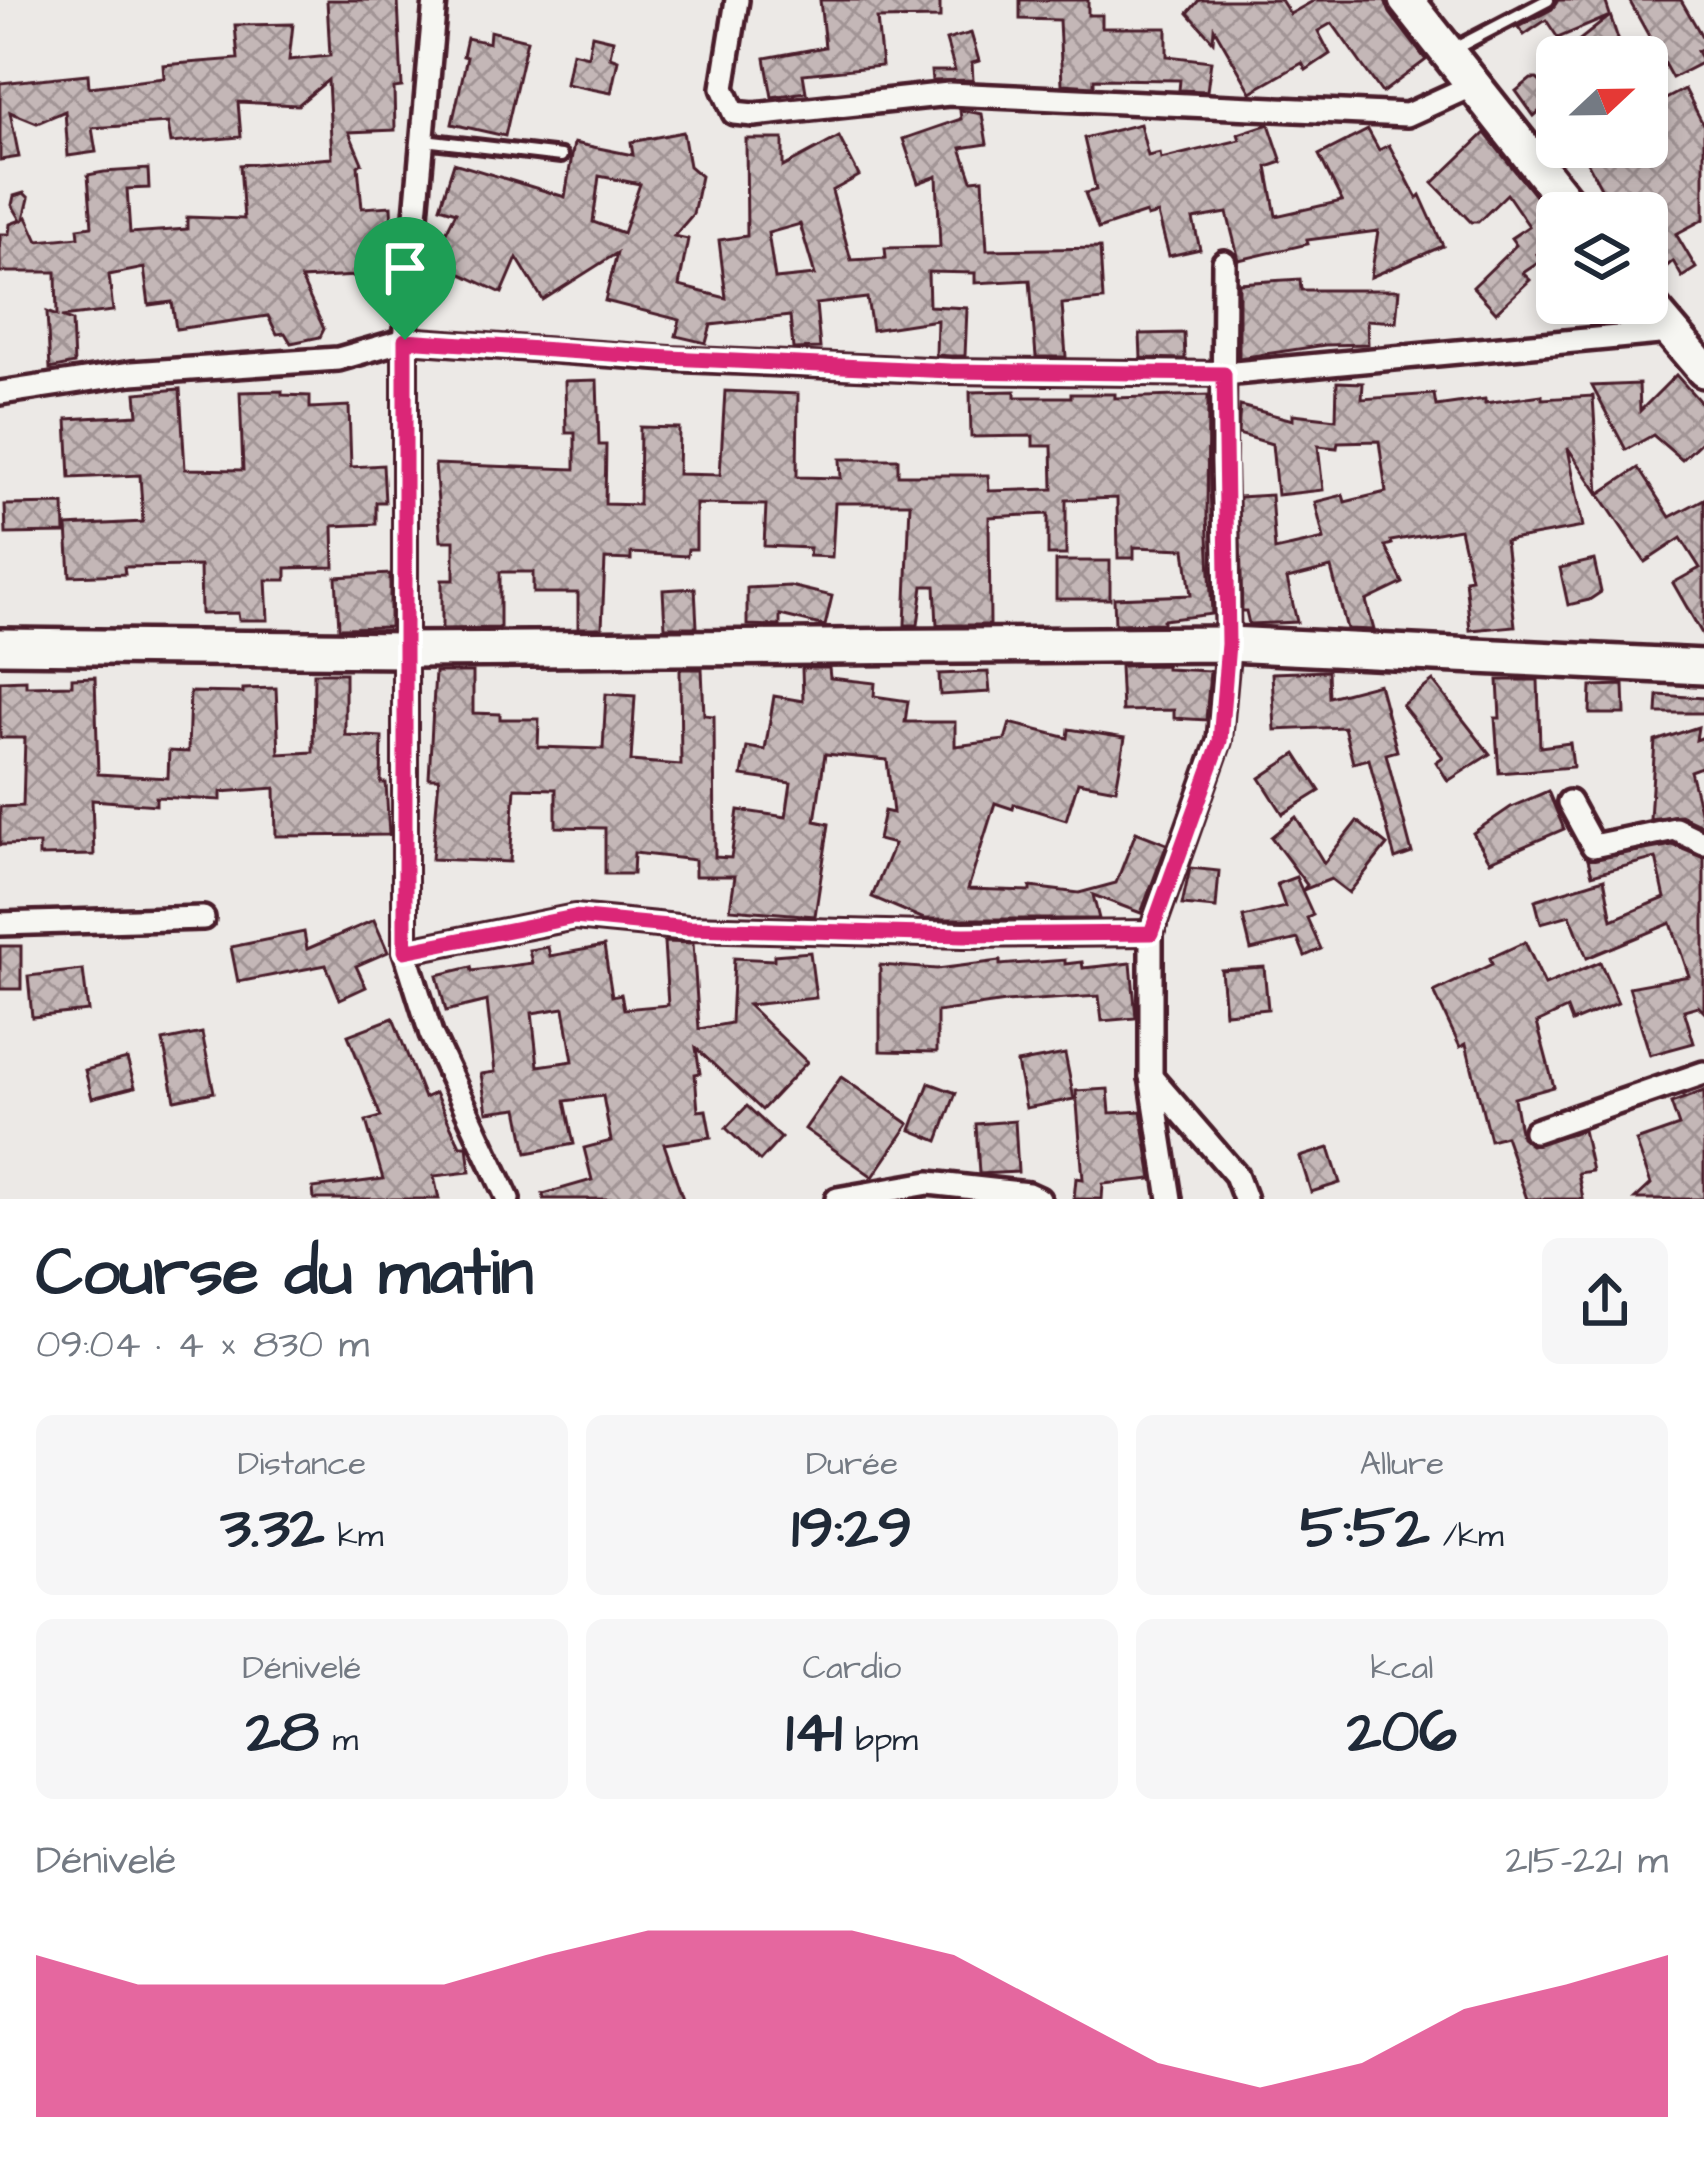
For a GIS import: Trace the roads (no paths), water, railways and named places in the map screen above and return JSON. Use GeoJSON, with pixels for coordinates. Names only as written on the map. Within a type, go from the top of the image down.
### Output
{"type":"FeatureCollection","features":[{"type":"Feature","properties":{"kind":"street"},"geometry":{"type":"LineString","coordinates":[[435,0],[405,340],[405,951],[431,1034],[508,1199]]}},
{"type":"Feature","properties":{"kind":"street"},"geometry":{"type":"LineString","coordinates":[[737,0],[723,88],[734,113],[754,115],[950,94],[1407,115],[1474,86]]}},
{"type":"Feature","properties":{"kind":"street"},"geometry":{"type":"LineString","coordinates":[[1406,0],[1558,192]]}},
{"type":"Feature","properties":{"kind":"street"},"geometry":{"type":"LineString","coordinates":[[1170,1199],[1150,1076],[1151,933],[1220,741],[1228,644],[1224,262]]}},
{"type":"Feature","properties":{"kind":"street"},"geometry":{"type":"LineString","coordinates":[[1664,324],[1704,370]]}},
{"type":"Feature","properties":{"kind":"street"},"geometry":{"type":"LineString","coordinates":[[0,393],[132,374],[338,359],[405,340],[927,370],[1224,374],[1670,332]]}},
{"type":"Feature","properties":{"kind":"street"},"geometry":{"type":"LineString","coordinates":[[0,646],[406,650],[1228,644],[1704,667]]}},
{"type":"Feature","properties":{"kind":"street"},"geometry":{"type":"LineString","coordinates":[[1569,802],[1593,847],[1675,830],[1704,843]]}},
{"type":"Feature","properties":{"kind":"street"},"geometry":{"type":"LineString","coordinates":[[405,951],[574,917],[688,928],[964,935],[1151,933]]}},
{"type":"Feature","properties":{"kind":"street"},"geometry":{"type":"LineString","coordinates":[[0,924],[203,918]]}},
{"type":"Feature","properties":{"kind":"street"},"geometry":{"type":"LineString","coordinates":[[1535,1131],[1704,1073]]}},
{"type":"Feature","properties":{"kind":"street"},"geometry":{"type":"LineString","coordinates":[[1150,1076],[1236,1174],[1245,1199]]}},
{"type":"Feature","properties":{"kind":"street"},"geometry":{"type":"LineString","coordinates":[[836,1199],[929,1184],[1028,1193],[1039,1199]]}},
{"type":"Feature","properties":{"kind":"lane"},"geometry":{"type":"LineString","coordinates":[[1447,52],[1548,0]]}},
{"type":"Feature","properties":{"kind":"lane"},"geometry":{"type":"LineString","coordinates":[[424,140],[561,155]]}}]}
